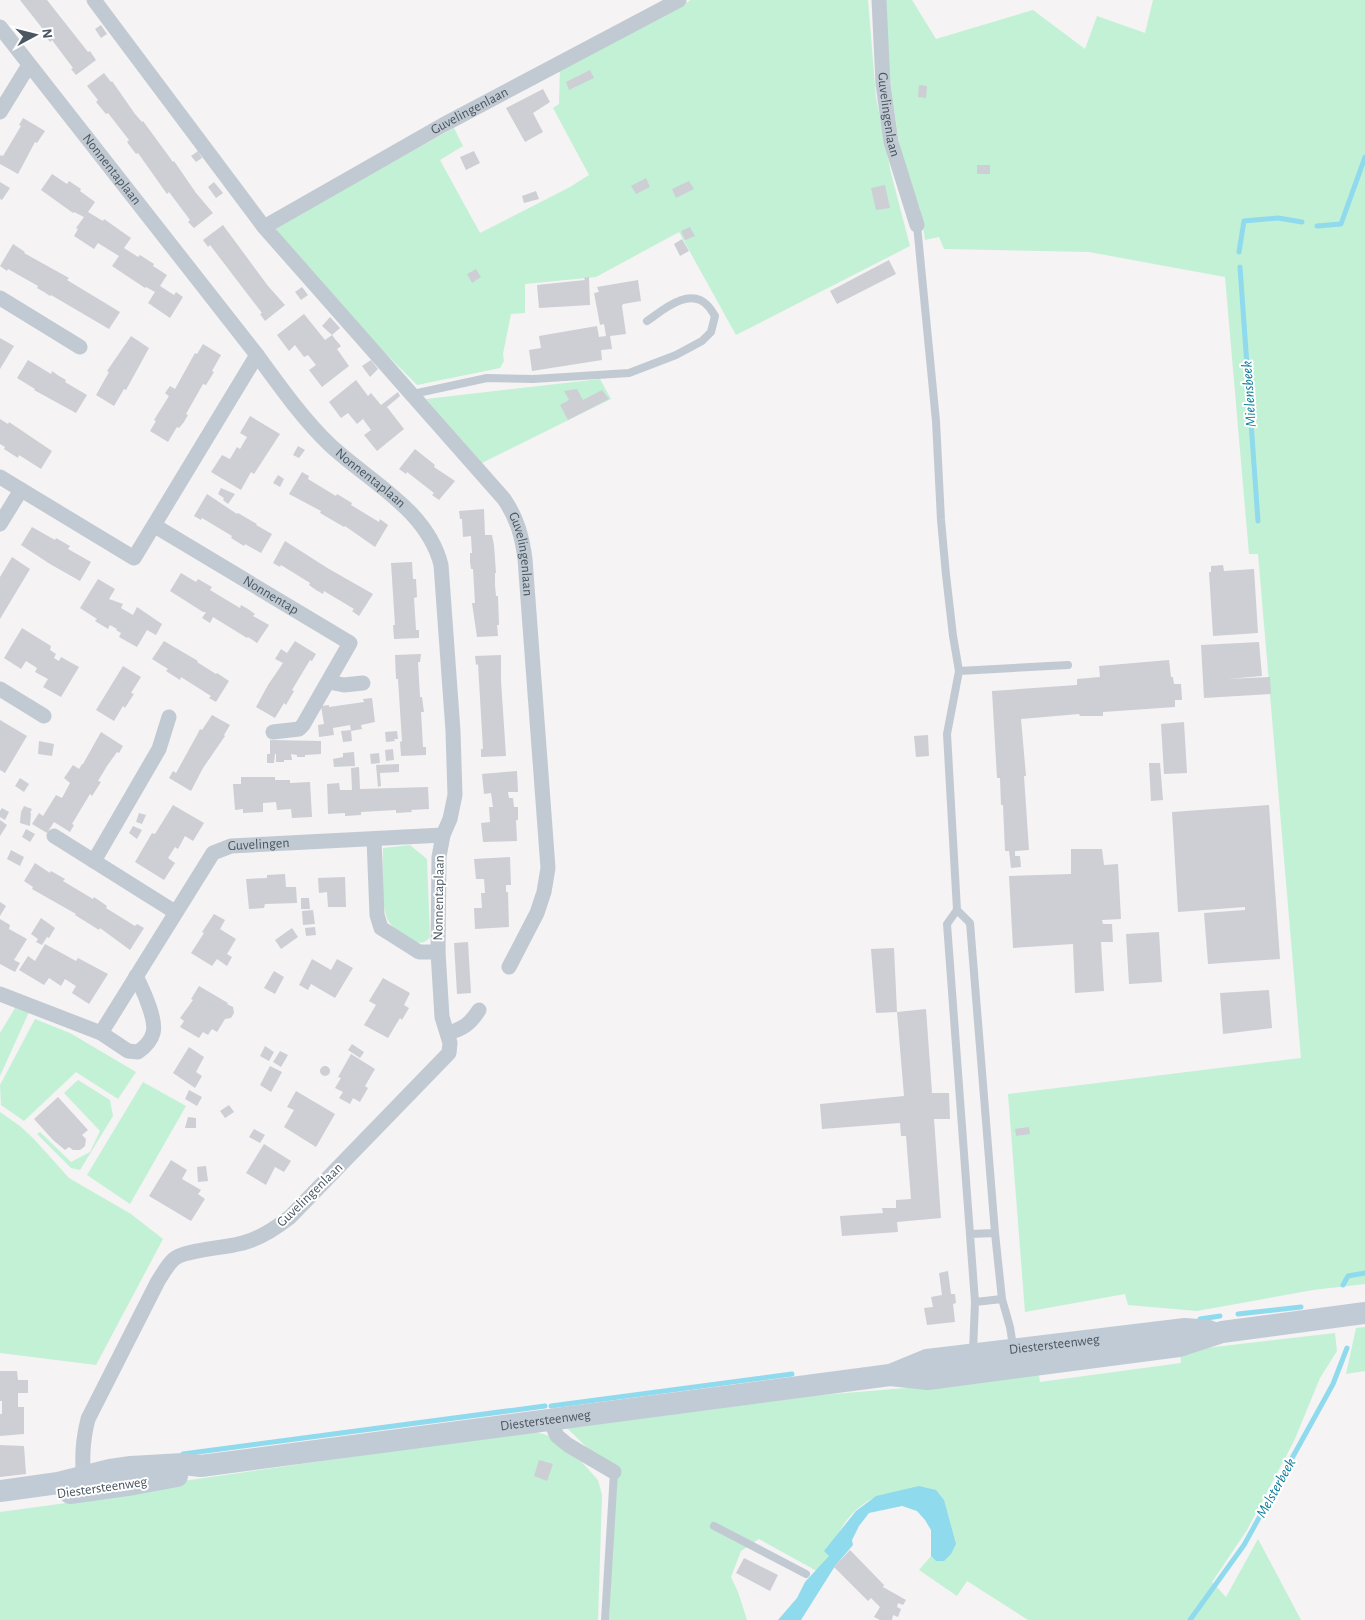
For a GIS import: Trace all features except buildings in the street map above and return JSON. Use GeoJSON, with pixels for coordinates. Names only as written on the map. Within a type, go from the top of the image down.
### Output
{"type":"FeatureCollection","features":[{"type":"Feature","properties":{"kind":"main road","name":"Diestersteenweg"},"geometry":{"type":"LineString","coordinates":[[0,1491],[58,1483],[134,1484],[186,1474],[202,1466],[890,1375],[928,1379],[974,1363],[1179,1346],[1222,1332],[1365,1314]]}},
{"type":"Feature","properties":{"kind":"main road","name":"Diestersteenweg"},"geometry":{"type":"LineString","coordinates":[[0,1502],[84,1484]]}},
{"type":"Feature","properties":{"kind":"street","name":"Guvelingenlaan"},"geometry":{"type":"LineString","coordinates":[[94,0],[264,227],[413,394],[442,430],[504,499],[513,512],[523,541],[548,868],[544,892],[537,913],[509,967]]}},
{"type":"Feature","properties":{"kind":"street","name":"Guvelingenlaan"},"geometry":{"type":"LineString","coordinates":[[264,227],[443,124],[679,0]]}},
{"type":"Feature","properties":{"kind":"street","name":"Guvelingenlaan"},"geometry":{"type":"LineString","coordinates":[[879,0],[883,84],[891,142],[917,225]]}},
{"type":"Feature","properties":{"kind":"street","name":"Nonnentaplaan"},"geometry":{"type":"LineString","coordinates":[[0,27],[257,355],[282,390],[328,443],[417,519],[437,551],[444,597],[453,731],[455,795],[450,819],[443,835],[439,857],[438,952],[442,1016],[448,1033]]}},
{"type":"Feature","properties":{"kind":"street"},"geometry":{"type":"LineString","coordinates":[[0,112],[29,65]]}},
{"type":"Feature","properties":{"kind":"street"},"geometry":{"type":"LineString","coordinates":[[0,298],[80,347]]}},
{"type":"Feature","properties":{"kind":"street"},"geometry":{"type":"LineString","coordinates":[[0,477],[134,558],[257,355]]}},
{"type":"Feature","properties":{"kind":"street"},"geometry":{"type":"LineString","coordinates":[[0,524],[21,490]]}},
{"type":"Feature","properties":{"kind":"street","name":"Nonnentap"},"geometry":{"type":"LineString","coordinates":[[155,526],[350,643],[311,712],[298,729],[273,732]]}},
{"type":"Feature","properties":{"kind":"street"},"geometry":{"type":"LineString","coordinates":[[329,682],[344,685],[363,683]]}},
{"type":"Feature","properties":{"kind":"street"},"geometry":{"type":"LineString","coordinates":[[0,688],[44,716]]}},
{"type":"Feature","properties":{"kind":"street"},"geometry":{"type":"LineString","coordinates":[[94,861],[159,749],[169,717]]}},
{"type":"Feature","properties":{"kind":"street","name":"Guvelingen"},"geometry":{"type":"LineString","coordinates":[[101,1033],[175,912],[214,853],[231,846],[443,835]]}},
{"type":"Feature","properties":{"kind":"street"},"geometry":{"type":"LineString","coordinates":[[54,836],[175,912]]}},
{"type":"Feature","properties":{"kind":"street"},"geometry":{"type":"LineString","coordinates":[[374,838],[377,915],[381,928],[419,952],[438,952]]}},
{"type":"Feature","properties":{"kind":"street"},"geometry":{"type":"LineString","coordinates":[[0,994],[101,1033],[128,1050],[138,1052],[146,1046],[154,1032],[148,999],[136,976]]}},
{"type":"Feature","properties":{"kind":"street"},"geometry":{"type":"LineString","coordinates":[[448,1033],[462,1029],[472,1021],[479,1010]]}},
{"type":"Feature","properties":{"kind":"street","name":"Guvelingenlaan"},"geometry":{"type":"LineString","coordinates":[[84,1484],[82,1464],[83,1439],[88,1419],[158,1281],[167,1268],[176,1258],[201,1251],[245,1243],[270,1232],[290,1217],[449,1053],[448,1033]]}},
{"type":"Feature","properties":{"kind":"street"},"geometry":{"type":"LineString","coordinates":[[550,1420],[557,1436],[568,1445],[614,1472]]}},
{"type":"Feature","properties":{"kind":"lane"},"geometry":{"type":"LineString","coordinates":[[917,225],[936,421],[945,566],[952,636],[959,670],[947,734],[957,910],[947,924],[970,1234],[974,1302],[974,1363]]}},
{"type":"Feature","properties":{"kind":"lane"},"geometry":{"type":"LineString","coordinates":[[413,394],[487,378],[533,379],[629,373],[676,355],[702,341],[710,332],[715,316],[708,306],[699,300],[685,299],[673,304],[648,321]]}},
{"type":"Feature","properties":{"kind":"lane"},"geometry":{"type":"LineString","coordinates":[[959,670],[1068,665]]}},
{"type":"Feature","properties":{"kind":"lane"},"geometry":{"type":"LineString","coordinates":[[957,910],[970,922],[995,1233],[1002,1299],[1010,1327],[1015,1359]]}},
{"type":"Feature","properties":{"kind":"lane"},"geometry":{"type":"LineString","coordinates":[[970,1234],[995,1233]]}},
{"type":"Feature","properties":{"kind":"lane"},"geometry":{"type":"LineString","coordinates":[[974,1302],[1002,1299]]}},
{"type":"Feature","properties":{"kind":"lane"},"geometry":{"type":"LineString","coordinates":[[604,1620],[614,1472]]}},
{"type":"Feature","properties":{"kind":"lane"},"geometry":{"type":"LineString","coordinates":[[714,1526],[806,1574]]}},
{"type":"Feature","properties":{"kind":"green space"},"geometry":{"type":"Polygon","coordinates":[[[691,0],[868,0],[876,97],[891,173],[910,246],[736,335],[679,232],[596,277],[525,284],[525,313],[511,314],[503,354],[504,361],[500,368],[417,385],[368,336],[276,232],[277,226],[454,128],[463,146],[440,160],[480,233],[570,187],[589,175],[553,108],[559,104],[560,68],[691,0]]]}},
{"type":"Feature","properties":{"kind":"green space"},"geometry":{"type":"Polygon","coordinates":[[[885,0],[912,0],[936,39],[1033,10],[1085,49],[1097,16],[1145,33],[1153,0],[1365,0],[1365,1284],[1313,1290],[1197,1311],[1128,1305],[1125,1294],[1025,1312],[1008,1094],[1301,1058],[1258,554],[1249,554],[1225,277],[1089,252],[944,249],[939,237],[925,240],[920,209],[900,151],[888,65],[885,0]]]}},
{"type":"Feature","properties":{"kind":"green space"},"geometry":{"type":"Polygon","coordinates":[[[600,379],[611,399],[482,463],[426,399],[600,379]]]}},
{"type":"Feature","properties":{"kind":"green space"},"geometry":{"type":"Polygon","coordinates":[[[410,845],[427,859],[430,937],[427,941],[423,942],[413,941],[394,928],[386,916],[384,907],[383,848],[410,845]]]}},
{"type":"Feature","properties":{"kind":"green space"},"geometry":{"type":"Polygon","coordinates":[[[15,1008],[29,1012],[0,1076],[0,1033],[15,1008]]]}},
{"type":"Feature","properties":{"kind":"green space"},"geometry":{"type":"Polygon","coordinates":[[[35,1019],[70,1033],[136,1072],[118,1099],[76,1072],[24,1121],[1,1105],[0,1085],[35,1019]]]}},
{"type":"Feature","properties":{"kind":"green space"},"geometry":{"type":"Polygon","coordinates":[[[78,1080],[110,1100],[113,1116],[80,1170],[71,1168],[37,1134],[40,1132],[71,1162],[90,1152],[100,1131],[64,1093],[78,1080]]]}},
{"type":"Feature","properties":{"kind":"green space"},"geometry":{"type":"Polygon","coordinates":[[[143,1082],[186,1106],[130,1204],[87,1175],[143,1082]]]}},
{"type":"Feature","properties":{"kind":"green space"},"geometry":{"type":"Polygon","coordinates":[[[0,1112],[33,1138],[69,1178],[131,1214],[163,1239],[96,1365],[0,1353],[0,1112]]]}},
{"type":"Feature","properties":{"kind":"green space"},"geometry":{"type":"Polygon","coordinates":[[[1365,1327],[1365,1371],[1346,1374],[1356,1328],[1365,1327]]]}},
{"type":"Feature","properties":{"kind":"green space"},"geometry":{"type":"Polygon","coordinates":[[[1335,1333],[1337,1351],[1320,1378],[1294,1441],[1247,1530],[1212,1582],[1226,1597],[1258,1539],[1301,1620],[1028,1620],[967,1581],[957,1596],[919,1570],[931,1556],[936,1561],[944,1500],[890,1494],[882,1495],[866,1502],[852,1514],[836,1540],[824,1575],[759,1539],[741,1551],[731,1577],[747,1620],[609,1620],[616,1476],[567,1428],[821,1395],[942,1385],[1038,1370],[1040,1382],[1181,1363],[1180,1351],[1335,1333]]]}},
{"type":"Feature","properties":{"kind":"green space"},"geometry":{"type":"Polygon","coordinates":[[[532,1431],[554,1437],[578,1458],[598,1480],[602,1495],[598,1620],[0,1620],[0,1512],[140,1493],[183,1481],[532,1431]]]}},
{"type":"Feature","properties":{"kind":"water"},"geometry":{"type":"Polygon","coordinates":[[[919,1486],[936,1490],[944,1500],[956,1544],[951,1554],[944,1561],[936,1561],[931,1556],[931,1530],[917,1511],[902,1506],[869,1513],[859,1526],[852,1540],[853,1545],[835,1566],[801,1620],[778,1620],[797,1598],[805,1582],[829,1556],[824,1551],[856,1511],[876,1496],[919,1486]]]}},
{"type":"Feature","properties":{"kind":"waterway","name":"Mielensbeek"},"geometry":{"type":"LineString","coordinates":[[1317,226],[1341,224],[1365,157]]}},
{"type":"Feature","properties":{"kind":"waterway","name":"Mielensbeek"},"geometry":{"type":"LineString","coordinates":[[1239,252],[1244,221],[1278,218],[1302,222]]}},
{"type":"Feature","properties":{"kind":"waterway","name":"Mielensbeek"},"geometry":{"type":"LineString","coordinates":[[1240,267],[1258,521]]}},
{"type":"Feature","properties":{"kind":"waterway","name":"Melsterbeek"},"geometry":{"type":"LineString","coordinates":[[1343,1285],[1348,1276],[1365,1273]]}},
{"type":"Feature","properties":{"kind":"waterway"},"geometry":{"type":"LineString","coordinates":[[1238,1314],[1301,1307]]}},
{"type":"Feature","properties":{"kind":"waterway"},"geometry":{"type":"LineString","coordinates":[[1200,1319],[1220,1316]]}},
{"type":"Feature","properties":{"kind":"waterway","name":"Melsterbeek"},"geometry":{"type":"LineString","coordinates":[[1190,1620],[1244,1545],[1333,1384],[1347,1348]]}},
{"type":"Feature","properties":{"kind":"waterway"},"geometry":{"type":"LineString","coordinates":[[551,1406],[792,1374]]}},
{"type":"Feature","properties":{"kind":"waterway"},"geometry":{"type":"LineString","coordinates":[[183,1454],[545,1406]]}}]}
